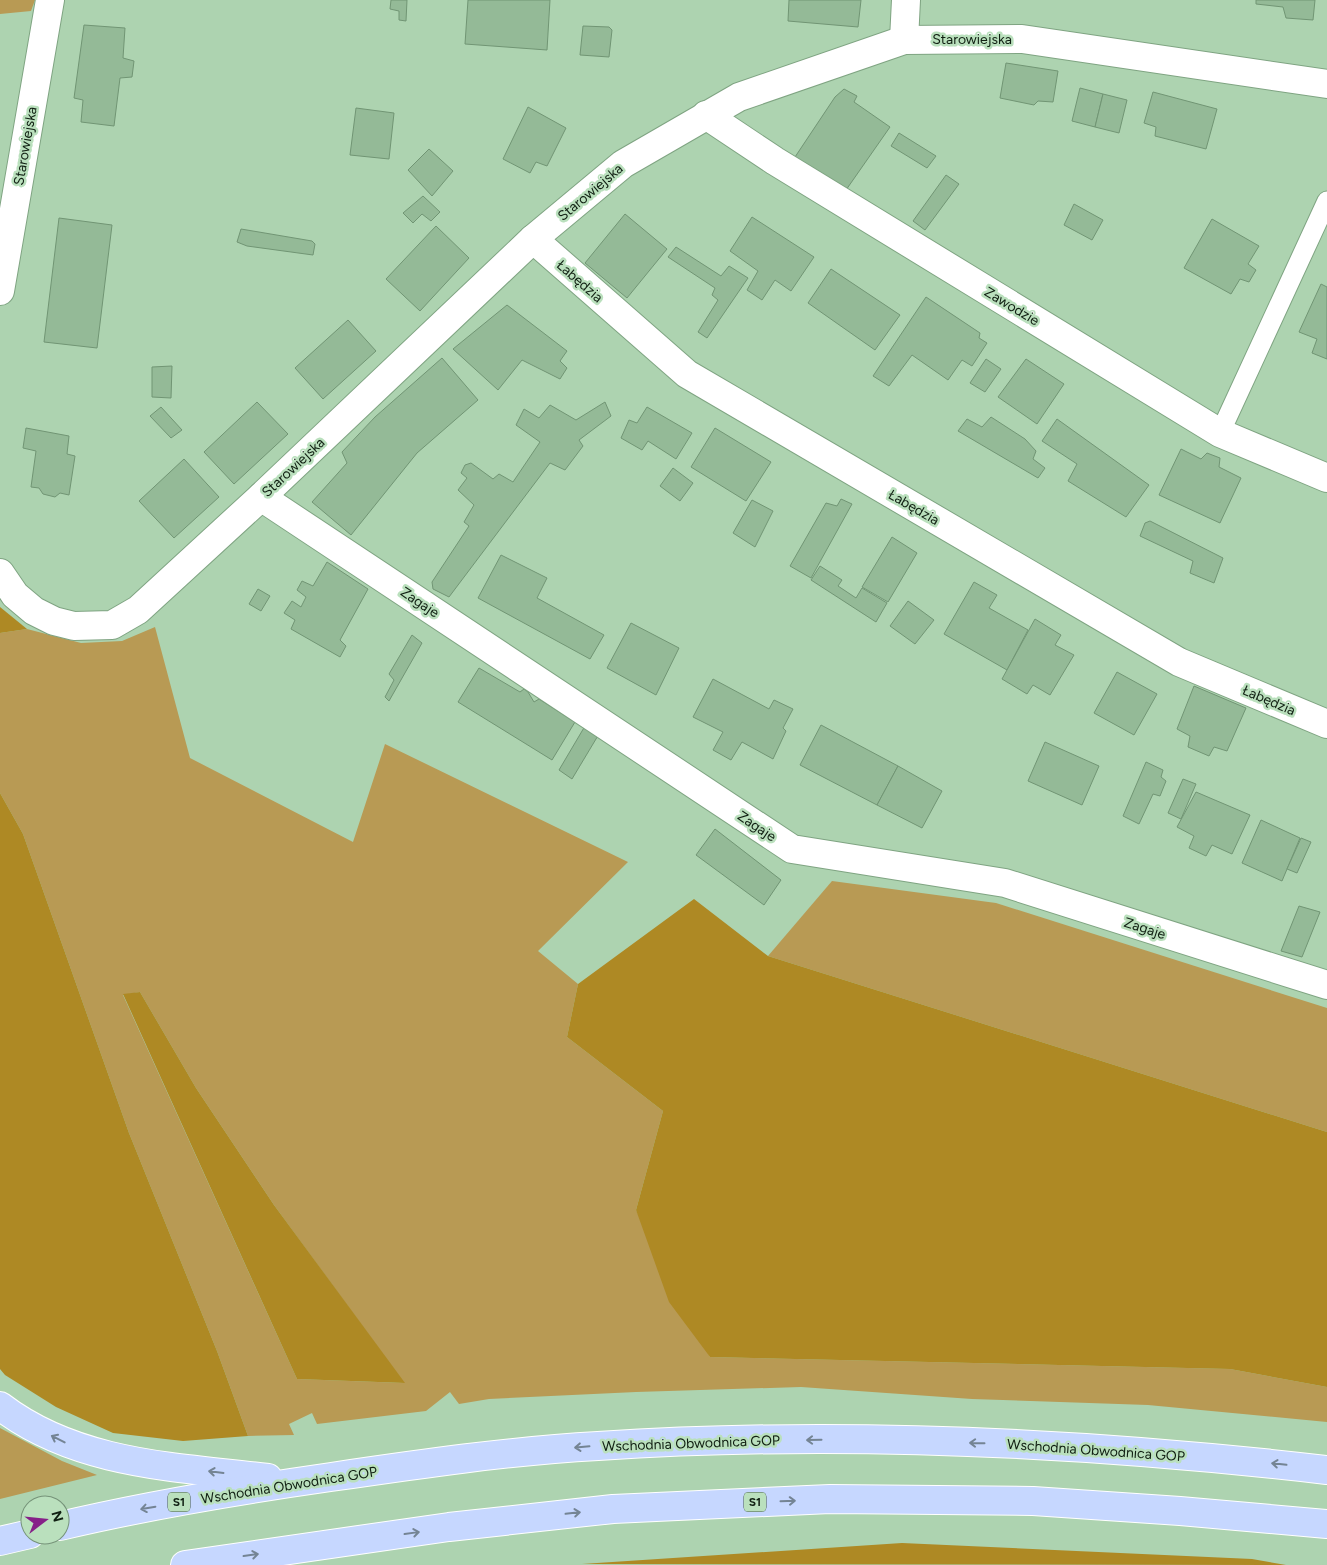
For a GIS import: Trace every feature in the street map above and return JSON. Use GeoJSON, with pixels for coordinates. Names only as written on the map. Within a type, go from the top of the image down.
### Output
{"type":"FeatureCollection","features":[{"type":"Feature","properties":{"kind":"highway"},"geometry":{"type":"LineString","coordinates":[[0,1406],[14,1416],[68,1444],[109,1457],[300,1482]]}},
{"type":"Feature","properties":{"kind":"highway","name":"Wschodnia Obwodnica GOP"},"geometry":{"type":"LineString","coordinates":[[70,1524],[134,1510],[300,1482],[523,1452],[606,1445],[757,1440],[851,1440],[1068,1446],[1327,1470]]}},
{"type":"Feature","properties":{"kind":"highway","name":"S1"},"geometry":{"type":"LineString","coordinates":[[185,1565],[449,1527],[613,1509],[820,1500],[971,1499],[1032,1501],[1180,1511],[1327,1524]]}},
{"type":"Feature","properties":{"kind":"highway"},"geometry":{"type":"LineString","coordinates":[[0,1541],[20,1536]]}},
{"type":"Feature","properties":{"kind":"street","name":"Starowiejska"},"geometry":{"type":"LineString","coordinates":[[0,291],[50,0]]}},
{"type":"Feature","properties":{"kind":"street"},"geometry":{"type":"LineString","coordinates":[[904,40],[906,0]]}},
{"type":"Feature","properties":{"kind":"street","name":"Starowiejska"},"geometry":{"type":"LineString","coordinates":[[0,573],[15,595],[34,611],[54,621],[74,626],[112,625],[138,610],[261,497],[533,239],[623,164],[739,97],[904,40],[1022,39],[1327,84]]}},
{"type":"Feature","properties":{"kind":"street","name":"Zawodzie"},"geometry":{"type":"LineString","coordinates":[[706,115],[775,161],[1220,433],[1327,478]]}},
{"type":"Feature","properties":{"kind":"street","name":"Łabędzia"},"geometry":{"type":"LineString","coordinates":[[533,239],[687,374],[1179,662],[1327,724]]}},
{"type":"Feature","properties":{"kind":"street","name":"Zagaje"},"geometry":{"type":"LineString","coordinates":[[261,497],[792,849],[1005,883],[1327,986]]}},
{"type":"Feature","properties":{"kind":"lane"},"geometry":{"type":"LineString","coordinates":[[1220,433],[1327,201]]}},
{"type":"Feature","properties":{"kind":"shaded area"},"geometry":{"type":"Polygon","coordinates":[[[0,0],[35,0],[31,11],[0,14],[0,0]]]}},
{"type":"Feature","properties":{"kind":"shaded area"},"geometry":{"type":"Polygon","coordinates":[[[0,607],[27,629],[0,633],[0,607]]]}},
{"type":"Feature","properties":{"kind":"shaded area"},"geometry":{"type":"Polygon","coordinates":[[[155,627],[190,758],[353,842],[385,744],[628,862],[538,951],[578,984],[567,1037],[663,1111],[636,1210],[710,1357],[1230,1369],[1327,1387],[1327,1422],[1148,1405],[972,1399],[801,1387],[489,1399],[459,1404],[450,1392],[426,1411],[317,1424],[312,1413],[289,1424],[294,1435],[248,1436],[217,1351],[129,1133],[23,834],[0,793],[0,633],[27,629],[81,643],[122,641],[155,627]],[[140,992],[123,995],[297,1379],[404,1383],[274,1205],[196,1088],[140,992]]]}},
{"type":"Feature","properties":{"kind":"shaded area"},"geometry":{"type":"Polygon","coordinates":[[[0,793],[23,834],[129,1133],[217,1351],[248,1436],[183,1441],[113,1433],[56,1407],[5,1375],[0,1369],[0,793]]]}},
{"type":"Feature","properties":{"kind":"shaded area"},"geometry":{"type":"Polygon","coordinates":[[[832,881],[996,903],[1327,1008],[1327,1132],[768,956],[832,881]]]}},
{"type":"Feature","properties":{"kind":"shaded area"},"geometry":{"type":"Polygon","coordinates":[[[694,899],[768,956],[1327,1132],[1327,1387],[1230,1369],[710,1357],[669,1302],[636,1210],[663,1111],[567,1037],[578,984],[694,899]]]}},
{"type":"Feature","properties":{"kind":"shaded area"},"geometry":{"type":"Polygon","coordinates":[[[140,992],[196,1088],[274,1205],[405,1383],[297,1379],[123,994],[140,992]]]}},
{"type":"Feature","properties":{"kind":"shaded area"},"geometry":{"type":"Polygon","coordinates":[[[0,1428],[62,1461],[97,1475],[0,1499],[0,1428]]]}},
{"type":"Feature","properties":{"kind":"shaded area"},"geometry":{"type":"Polygon","coordinates":[[[902,1543],[1252,1559],[1286,1565],[582,1564],[902,1543]]]}},
{"type":"Feature","properties":{"kind":"building"},"geometry":{"type":"Polygon","coordinates":[[[391,0],[407,0],[406,21],[399,20],[399,11],[390,9],[391,0]]]}},
{"type":"Feature","properties":{"kind":"building"},"geometry":{"type":"Polygon","coordinates":[[[468,0],[550,0],[547,50],[465,44],[468,0]]]}},
{"type":"Feature","properties":{"kind":"building"},"geometry":{"type":"Polygon","coordinates":[[[789,0],[861,0],[858,27],[788,21],[789,0]]]}},
{"type":"Feature","properties":{"kind":"building"},"geometry":{"type":"Polygon","coordinates":[[[1256,0],[1315,0],[1313,20],[1286,18],[1283,7],[1256,4],[1256,0]]]}},
{"type":"Feature","properties":{"kind":"building"},"geometry":{"type":"Polygon","coordinates":[[[84,25],[125,28],[123,58],[134,61],[132,77],[120,78],[114,126],[81,122],[83,100],[74,98],[84,25]]]}},
{"type":"Feature","properties":{"kind":"building"},"geometry":{"type":"Polygon","coordinates":[[[583,26],[609,27],[612,30],[609,57],[580,55],[583,26]]]}},
{"type":"Feature","properties":{"kind":"building"},"geometry":{"type":"Polygon","coordinates":[[[1006,63],[1058,71],[1053,102],[1038,101],[1034,105],[1000,98],[1006,63]]]}},
{"type":"Feature","properties":{"kind":"building"},"geometry":{"type":"Polygon","coordinates":[[[1080,88],[1103,94],[1095,127],[1072,121],[1080,88]]]}},
{"type":"Feature","properties":{"kind":"building"},"geometry":{"type":"Polygon","coordinates":[[[844,89],[857,96],[854,102],[890,127],[846,190],[795,157],[835,97],[844,89]]]}},
{"type":"Feature","properties":{"kind":"building"},"geometry":{"type":"Polygon","coordinates":[[[1153,92],[1217,109],[1206,149],[1155,136],[1156,127],[1144,123],[1153,92]]]}},
{"type":"Feature","properties":{"kind":"building"},"geometry":{"type":"Polygon","coordinates":[[[1103,94],[1127,100],[1119,133],[1095,127],[1103,94]]]}},
{"type":"Feature","properties":{"kind":"building"},"geometry":{"type":"Polygon","coordinates":[[[528,107],[566,128],[547,166],[536,162],[530,173],[503,159],[528,107]]]}},
{"type":"Feature","properties":{"kind":"building"},"geometry":{"type":"Polygon","coordinates":[[[356,108],[394,113],[389,159],[350,155],[356,108]]]}},
{"type":"Feature","properties":{"kind":"building"},"geometry":{"type":"Polygon","coordinates":[[[899,133],[936,156],[927,168],[891,146],[899,133]]]}},
{"type":"Feature","properties":{"kind":"building"},"geometry":{"type":"Polygon","coordinates":[[[429,149],[453,171],[432,196],[408,170],[429,149]]]}},
{"type":"Feature","properties":{"kind":"building"},"geometry":{"type":"Polygon","coordinates":[[[946,175],[959,184],[925,230],[913,221],[946,175]]]}},
{"type":"Feature","properties":{"kind":"building"},"geometry":{"type":"Polygon","coordinates":[[[423,196],[440,212],[431,221],[422,214],[413,223],[403,213],[423,196]]]}},
{"type":"Feature","properties":{"kind":"building"},"geometry":{"type":"Polygon","coordinates":[[[1074,204],[1103,220],[1092,240],[1064,225],[1074,204]]]}},
{"type":"Feature","properties":{"kind":"building"},"geometry":{"type":"Polygon","coordinates":[[[625,214],[667,249],[627,298],[585,263],[625,214]]]}},
{"type":"Feature","properties":{"kind":"building"},"geometry":{"type":"Polygon","coordinates":[[[752,217],[814,257],[791,291],[775,280],[762,300],[747,290],[758,271],[730,251],[752,217]]]}},
{"type":"Feature","properties":{"kind":"building"},"geometry":{"type":"Polygon","coordinates":[[[59,218],[112,225],[97,348],[44,342],[59,218]]]}},
{"type":"Feature","properties":{"kind":"building"},"geometry":{"type":"Polygon","coordinates":[[[1212,219],[1259,246],[1248,264],[1256,270],[1249,282],[1240,279],[1231,294],[1184,268],[1212,219]]]}},
{"type":"Feature","properties":{"kind":"building"},"geometry":{"type":"Polygon","coordinates":[[[436,226],[469,258],[420,311],[386,279],[436,226]]]}},
{"type":"Feature","properties":{"kind":"building"},"geometry":{"type":"Polygon","coordinates":[[[241,229],[312,241],[315,244],[313,255],[247,246],[237,242],[241,229]]]}},
{"type":"Feature","properties":{"kind":"building"},"geometry":{"type":"Polygon","coordinates":[[[676,247],[721,276],[729,266],[748,278],[707,338],[698,332],[718,300],[712,295],[715,288],[668,257],[676,247]]]}},
{"type":"Feature","properties":{"kind":"building"},"geometry":{"type":"Polygon","coordinates":[[[831,269],[900,315],[875,350],[808,303],[831,269]]]}},
{"type":"Feature","properties":{"kind":"building"},"geometry":{"type":"Polygon","coordinates":[[[1321,284],[1327,287],[1327,359],[1312,353],[1317,339],[1299,332],[1321,284]]]}},
{"type":"Feature","properties":{"kind":"building"},"geometry":{"type":"Polygon","coordinates":[[[926,297],[980,333],[979,338],[987,343],[972,366],[962,360],[948,380],[912,355],[889,386],[873,376],[926,297]]]}},
{"type":"Feature","properties":{"kind":"building"},"geometry":{"type":"Polygon","coordinates":[[[507,305],[567,351],[560,361],[567,368],[560,379],[522,360],[498,390],[453,349],[507,305]]]}},
{"type":"Feature","properties":{"kind":"building"},"geometry":{"type":"Polygon","coordinates":[[[348,320],[376,351],[323,399],[295,368],[348,320]]]}},
{"type":"Feature","properties":{"kind":"building"},"geometry":{"type":"Polygon","coordinates":[[[442,358],[478,400],[417,453],[351,535],[312,502],[347,463],[342,452],[375,417],[442,358]]]}},
{"type":"Feature","properties":{"kind":"building"},"geometry":{"type":"Polygon","coordinates":[[[986,359],[1001,369],[985,392],[970,383],[986,359]]]}},
{"type":"Feature","properties":{"kind":"building"},"geometry":{"type":"Polygon","coordinates":[[[1026,359],[1064,384],[1037,424],[998,397],[1026,359]]]}},
{"type":"Feature","properties":{"kind":"building"},"geometry":{"type":"Polygon","coordinates":[[[172,366],[171,398],[152,397],[152,367],[172,366]]]}},
{"type":"Feature","properties":{"kind":"building"},"geometry":{"type":"Polygon","coordinates":[[[257,402],[288,434],[234,484],[204,452],[257,402]]]}},
{"type":"Feature","properties":{"kind":"building"},"geometry":{"type":"Polygon","coordinates":[[[605,402],[611,416],[579,440],[583,446],[565,470],[550,463],[449,597],[433,589],[432,582],[469,526],[464,522],[474,505],[458,490],[467,478],[461,473],[465,465],[471,463],[493,479],[499,474],[513,482],[540,442],[516,425],[524,409],[539,418],[550,405],[576,420],[605,402]]]}},
{"type":"Feature","properties":{"kind":"building"},"geometry":{"type":"Polygon","coordinates":[[[161,407],[182,430],[171,438],[150,416],[161,407]]]}},
{"type":"Feature","properties":{"kind":"building"},"geometry":{"type":"Polygon","coordinates":[[[647,407],[692,433],[676,459],[648,441],[642,450],[621,438],[629,420],[637,423],[647,407]]]}},
{"type":"Feature","properties":{"kind":"building"},"geometry":{"type":"Polygon","coordinates":[[[991,417],[1025,439],[1036,451],[1033,459],[1045,468],[1038,478],[958,431],[967,419],[982,427],[991,417]]]}},
{"type":"Feature","properties":{"kind":"building"},"geometry":{"type":"Polygon","coordinates":[[[1057,419],[1149,485],[1126,517],[1068,481],[1077,464],[1042,441],[1057,419]]]}},
{"type":"Feature","properties":{"kind":"building"},"geometry":{"type":"Polygon","coordinates":[[[26,428],[69,436],[67,454],[75,456],[69,495],[60,493],[55,497],[43,494],[39,488],[31,487],[36,451],[23,448],[26,428]]]}},
{"type":"Feature","properties":{"kind":"building"},"geometry":{"type":"Polygon","coordinates":[[[715,428],[771,462],[746,501],[691,467],[715,428]]]}},
{"type":"Feature","properties":{"kind":"building"},"geometry":{"type":"Polygon","coordinates":[[[1181,449],[1201,459],[1207,453],[1220,458],[1219,467],[1241,478],[1220,523],[1159,495],[1181,449]]]}},
{"type":"Feature","properties":{"kind":"building"},"geometry":{"type":"Polygon","coordinates":[[[184,459],[219,497],[174,538],[139,501],[184,459]]]}},
{"type":"Feature","properties":{"kind":"building"},"geometry":{"type":"Polygon","coordinates":[[[673,468],[693,483],[680,501],[660,486],[673,468]]]}},
{"type":"Feature","properties":{"kind":"building"},"geometry":{"type":"Polygon","coordinates":[[[841,499],[852,504],[811,578],[790,566],[826,503],[837,506],[841,499]]]}},
{"type":"Feature","properties":{"kind":"building"},"geometry":{"type":"Polygon","coordinates":[[[752,500],[773,511],[755,547],[733,533],[752,500]]]}},
{"type":"Feature","properties":{"kind":"building"},"geometry":{"type":"Polygon","coordinates":[[[1150,521],[1223,558],[1214,583],[1190,573],[1193,561],[1140,536],[1145,523],[1150,521]]]}},
{"type":"Feature","properties":{"kind":"building"},"geometry":{"type":"Polygon","coordinates":[[[892,537],[917,553],[888,602],[862,587],[892,537]]]}},
{"type":"Feature","properties":{"kind":"building"},"geometry":{"type":"Polygon","coordinates":[[[501,555],[547,578],[537,598],[604,635],[590,659],[478,598],[501,555]]]}},
{"type":"Feature","properties":{"kind":"building"},"geometry":{"type":"Polygon","coordinates":[[[327,562],[368,589],[340,640],[346,646],[340,657],[291,629],[295,620],[284,613],[292,601],[301,607],[306,597],[297,590],[302,581],[313,586],[327,562]]]}},
{"type":"Feature","properties":{"kind":"building"},"geometry":{"type":"Polygon","coordinates":[[[820,566],[842,580],[838,586],[856,598],[862,588],[887,603],[876,622],[811,580],[820,566]]]}},
{"type":"Feature","properties":{"kind":"building"},"geometry":{"type":"Polygon","coordinates":[[[974,582],[997,595],[989,608],[1028,630],[1007,670],[944,634],[974,582]]]}},
{"type":"Feature","properties":{"kind":"building"},"geometry":{"type":"Polygon","coordinates":[[[258,589],[270,596],[261,611],[249,604],[258,589]]]}},
{"type":"Feature","properties":{"kind":"building"},"geometry":{"type":"Polygon","coordinates":[[[908,601],[934,620],[915,644],[890,626],[908,601]]]}},
{"type":"Feature","properties":{"kind":"building"},"geometry":{"type":"Polygon","coordinates":[[[1035,619],[1061,635],[1055,645],[1074,655],[1050,695],[1033,685],[1027,694],[1002,679],[1035,619]]]}},
{"type":"Feature","properties":{"kind":"building"},"geometry":{"type":"Polygon","coordinates":[[[631,623],[679,648],[656,695],[607,668],[631,623]]]}},
{"type":"Feature","properties":{"kind":"building"},"geometry":{"type":"Polygon","coordinates":[[[412,635],[422,643],[389,701],[385,697],[394,680],[389,674],[412,635]]]}},
{"type":"Feature","properties":{"kind":"building"},"geometry":{"type":"Polygon","coordinates":[[[479,668],[520,692],[524,689],[534,702],[539,699],[575,722],[552,760],[458,702],[479,668]]]}},
{"type":"Feature","properties":{"kind":"building"},"geometry":{"type":"Polygon","coordinates":[[[1117,672],[1157,694],[1134,735],[1094,713],[1117,672]]]}},
{"type":"Feature","properties":{"kind":"building"},"geometry":{"type":"Polygon","coordinates":[[[713,679],[769,709],[774,700],[793,709],[783,728],[786,731],[773,759],[742,742],[731,760],[713,750],[723,732],[693,717],[713,679]]]}},
{"type":"Feature","properties":{"kind":"building"},"geometry":{"type":"Polygon","coordinates":[[[1194,686],[1246,708],[1227,751],[1214,747],[1209,756],[1188,747],[1190,736],[1177,729],[1194,686]]]}},
{"type":"Feature","properties":{"kind":"building"},"geometry":{"type":"Polygon","coordinates":[[[821,725],[898,766],[877,805],[800,765],[821,725]]]}},
{"type":"Feature","properties":{"kind":"building"},"geometry":{"type":"Polygon","coordinates":[[[585,726],[599,734],[572,779],[559,770],[585,726]]]}},
{"type":"Feature","properties":{"kind":"building"},"geometry":{"type":"Polygon","coordinates":[[[1045,742],[1099,766],[1082,805],[1028,781],[1045,742]]]}},
{"type":"Feature","properties":{"kind":"building"},"geometry":{"type":"Polygon","coordinates":[[[1146,762],[1163,770],[1161,777],[1166,781],[1160,796],[1153,794],[1139,824],[1123,816],[1146,762]]]}},
{"type":"Feature","properties":{"kind":"building"},"geometry":{"type":"Polygon","coordinates":[[[898,766],[942,791],[922,828],[877,805],[898,766]]]}},
{"type":"Feature","properties":{"kind":"building"},"geometry":{"type":"Polygon","coordinates":[[[1183,779],[1196,784],[1181,819],[1168,813],[1183,779]]]}},
{"type":"Feature","properties":{"kind":"building"},"geometry":{"type":"Polygon","coordinates":[[[1196,792],[1250,815],[1232,854],[1212,845],[1206,856],[1189,848],[1194,836],[1177,827],[1196,792]]]}},
{"type":"Feature","properties":{"kind":"building"},"geometry":{"type":"Polygon","coordinates":[[[1261,820],[1300,838],[1282,881],[1242,863],[1261,820]]]}},
{"type":"Feature","properties":{"kind":"building"},"geometry":{"type":"Polygon","coordinates":[[[715,829],[781,880],[764,905],[696,855],[715,829]]]}},
{"type":"Feature","properties":{"kind":"building"},"geometry":{"type":"Polygon","coordinates":[[[1301,838],[1311,842],[1297,873],[1287,869],[1301,838]]]}},
{"type":"Feature","properties":{"kind":"building"},"geometry":{"type":"Polygon","coordinates":[[[1299,906],[1320,912],[1302,957],[1281,951],[1299,906]]]}}]}
